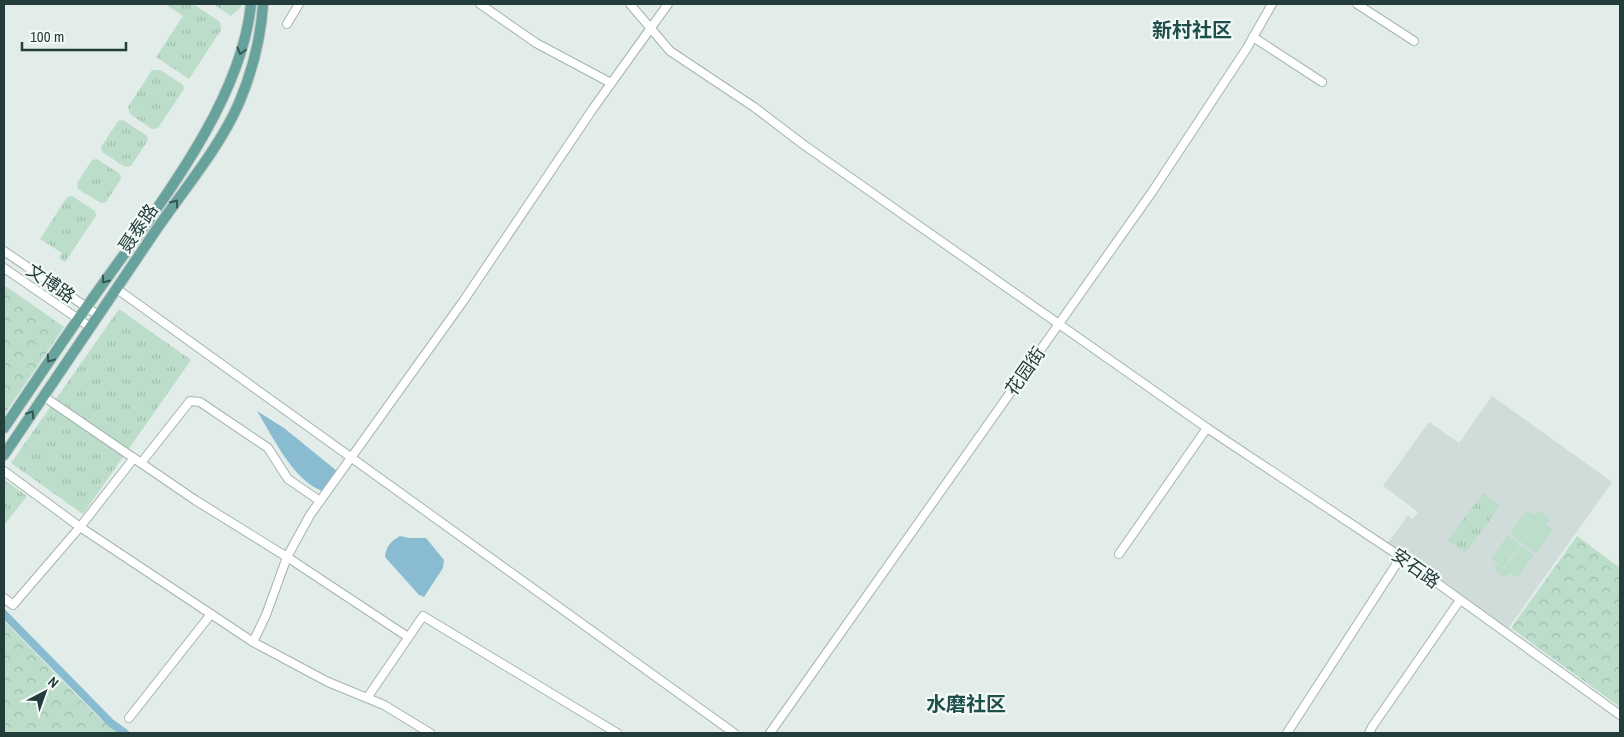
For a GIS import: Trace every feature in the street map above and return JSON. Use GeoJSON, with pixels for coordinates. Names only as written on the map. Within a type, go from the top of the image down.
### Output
{"type":"FeatureCollection","features":[{"type":"Feature","properties":{"kind":"main road","name":"聂泰路"},"geometry":{"type":"LineString","coordinates":[[4,428],[165,195],[214,118],[240,56],[251,4]]}},
{"type":"Feature","properties":{"kind":"main road","name":"聂泰路"},"geometry":{"type":"LineString","coordinates":[[4,455],[148,241],[200,168],[238,103],[251,68],[262,18],[263,4]]}},
{"type":"Feature","properties":{"kind":"street"},"geometry":{"type":"LineString","coordinates":[[287,24],[299,4]]}},
{"type":"Feature","properties":{"kind":"street"},"geometry":{"type":"LineString","coordinates":[[480,4],[536,43],[611,83]]}},
{"type":"Feature","properties":{"kind":"street","name":"安石路"},"geometry":{"type":"LineString","coordinates":[[630,4],[670,51],[754,107],[811,150],[1207,428],[1401,557],[1620,715]]}},
{"type":"Feature","properties":{"kind":"street"},"geometry":{"type":"LineString","coordinates":[[253,642],[266,615],[287,557],[310,516],[464,300],[611,83],[668,4]]}},
{"type":"Feature","properties":{"kind":"street","name":"花园街"},"geometry":{"type":"LineString","coordinates":[[770,733],[1152,192],[1253,37],[1272,4]]}},
{"type":"Feature","properties":{"kind":"street"},"geometry":{"type":"LineString","coordinates":[[1356,4],[1414,41]]}},
{"type":"Feature","properties":{"kind":"street"},"geometry":{"type":"LineString","coordinates":[[1253,37],[1322,82]]}},
{"type":"Feature","properties":{"kind":"street","name":"文博路"},"geometry":{"type":"LineString","coordinates":[[4,251],[98,315]]}},
{"type":"Feature","properties":{"kind":"street","name":"文博路"},"geometry":{"type":"LineString","coordinates":[[4,268],[90,327]]}},
{"type":"Feature","properties":{"kind":"street"},"geometry":{"type":"LineString","coordinates":[[117,289],[734,733]]}},
{"type":"Feature","properties":{"kind":"street"},"geometry":{"type":"LineString","coordinates":[[43,396],[195,500],[287,557],[408,637]]}},
{"type":"Feature","properties":{"kind":"street"},"geometry":{"type":"LineString","coordinates":[[141,463],[190,401],[200,402],[268,448],[288,479],[320,501]]}},
{"type":"Feature","properties":{"kind":"street"},"geometry":{"type":"LineString","coordinates":[[1119,554],[1207,428]]}},
{"type":"Feature","properties":{"kind":"street"},"geometry":{"type":"LineString","coordinates":[[4,598],[13,605],[80,526],[134,458]]}},
{"type":"Feature","properties":{"kind":"street"},"geometry":{"type":"LineString","coordinates":[[4,471],[80,526],[253,642],[328,682],[384,705],[430,733]]}},
{"type":"Feature","properties":{"kind":"street"},"geometry":{"type":"LineString","coordinates":[[1287,733],[1401,557]]}},
{"type":"Feature","properties":{"kind":"street"},"geometry":{"type":"LineString","coordinates":[[1364,733],[1371,730],[1460,600]]}},
{"type":"Feature","properties":{"kind":"street"},"geometry":{"type":"LineString","coordinates":[[129,718],[211,614]]}},
{"type":"Feature","properties":{"kind":"street"},"geometry":{"type":"LineString","coordinates":[[367,698],[423,616],[617,733]]}},
{"type":"Feature","properties":{"kind":"shaded area"},"geometry":{"type":"Polygon","coordinates":[[[1492,396],[1612,482],[1507,630],[1387,544],[1408,515],[1413,519],[1418,512],[1383,486],[1429,422],[1459,443],[1492,396]]]}},
{"type":"Feature","properties":{"kind":"green space"},"geometry":{"type":"Polygon","coordinates":[[[165,4],[193,4],[220,22],[221,30],[189,79],[156,57],[183,16],[165,4]]]}},
{"type":"Feature","properties":{"kind":"green space"},"geometry":{"type":"Polygon","coordinates":[[[213,4],[241,4],[241,7],[231,16],[213,4]]]}},
{"type":"Feature","properties":{"kind":"green space"},"geometry":{"type":"Polygon","coordinates":[[[152,70],[160,70],[183,85],[184,89],[158,128],[152,129],[130,114],[128,107],[152,70]]]}},
{"type":"Feature","properties":{"kind":"green space"},"geometry":{"type":"Polygon","coordinates":[[[123,120],[147,136],[148,140],[131,166],[125,167],[102,152],[101,147],[118,121],[123,120]]]}},
{"type":"Feature","properties":{"kind":"green space"},"geometry":{"type":"Polygon","coordinates":[[[97,159],[120,174],[121,179],[106,202],[101,203],[78,189],[77,183],[92,160],[97,159]]]}},
{"type":"Feature","properties":{"kind":"green space"},"geometry":{"type":"Polygon","coordinates":[[[72,196],[95,211],[96,216],[65,262],[59,258],[62,253],[40,239],[67,197],[72,196]]]}},
{"type":"Feature","properties":{"kind":"green space"},"geometry":{"type":"Polygon","coordinates":[[[4,285],[64,327],[4,415],[4,285]]]}},
{"type":"Feature","properties":{"kind":"green space"},"geometry":{"type":"Polygon","coordinates":[[[119,309],[191,360],[83,514],[11,463],[119,309]]]}},
{"type":"Feature","properties":{"kind":"green space"},"geometry":{"type":"Polygon","coordinates":[[[4,480],[27,496],[4,525],[4,480]]]}},
{"type":"Feature","properties":{"kind":"green space"},"geometry":{"type":"Polygon","coordinates":[[[1483,493],[1500,506],[1465,553],[1448,540],[1483,493]]]}},
{"type":"Feature","properties":{"kind":"green space"},"geometry":{"type":"Polygon","coordinates":[[[1527,510],[1534,515],[1538,510],[1550,519],[1546,524],[1553,530],[1536,553],[1523,543],[1541,520],[1522,543],[1510,533],[1527,510]]]}},
{"type":"Feature","properties":{"kind":"green space"},"geometry":{"type":"Polygon","coordinates":[[[1508,535],[1520,545],[1503,568],[1491,559],[1508,535]]]}},
{"type":"Feature","properties":{"kind":"green space"},"geometry":{"type":"Polygon","coordinates":[[[1577,536],[1620,568],[1620,707],[1511,628],[1577,536]]]}},
{"type":"Feature","properties":{"kind":"green space"},"geometry":{"type":"Polygon","coordinates":[[[1522,546],[1534,555],[1517,578],[1509,573],[1505,578],[1494,570],[1497,565],[1504,569],[1522,546]]]}},
{"type":"Feature","properties":{"kind":"green space"},"geometry":{"type":"Polygon","coordinates":[[[4,621],[97,716],[118,733],[4,733],[4,621]]]}},
{"type":"Feature","properties":{"kind":"water"},"geometry":{"type":"Polygon","coordinates":[[[257,411],[284,428],[337,471],[336,475],[322,491],[302,478],[293,468],[257,411]]]}},
{"type":"Feature","properties":{"kind":"water"},"geometry":{"type":"Polygon","coordinates":[[[400,536],[426,538],[444,560],[443,568],[424,597],[419,595],[385,557],[386,550],[390,544],[400,536]]]}},
{"type":"Feature","properties":{"kind":"waterway"},"geometry":{"type":"LineString","coordinates":[[4,614],[111,723],[125,733]]}},
{"type":"Feature","properties":{"kind":"district","name":"新村社区"},"geometry":{"type":"Point","coordinates":[1192,29]}},
{"type":"Feature","properties":{"kind":"district","name":"水磨社区"},"geometry":{"type":"Point","coordinates":[966,703]}}]}
